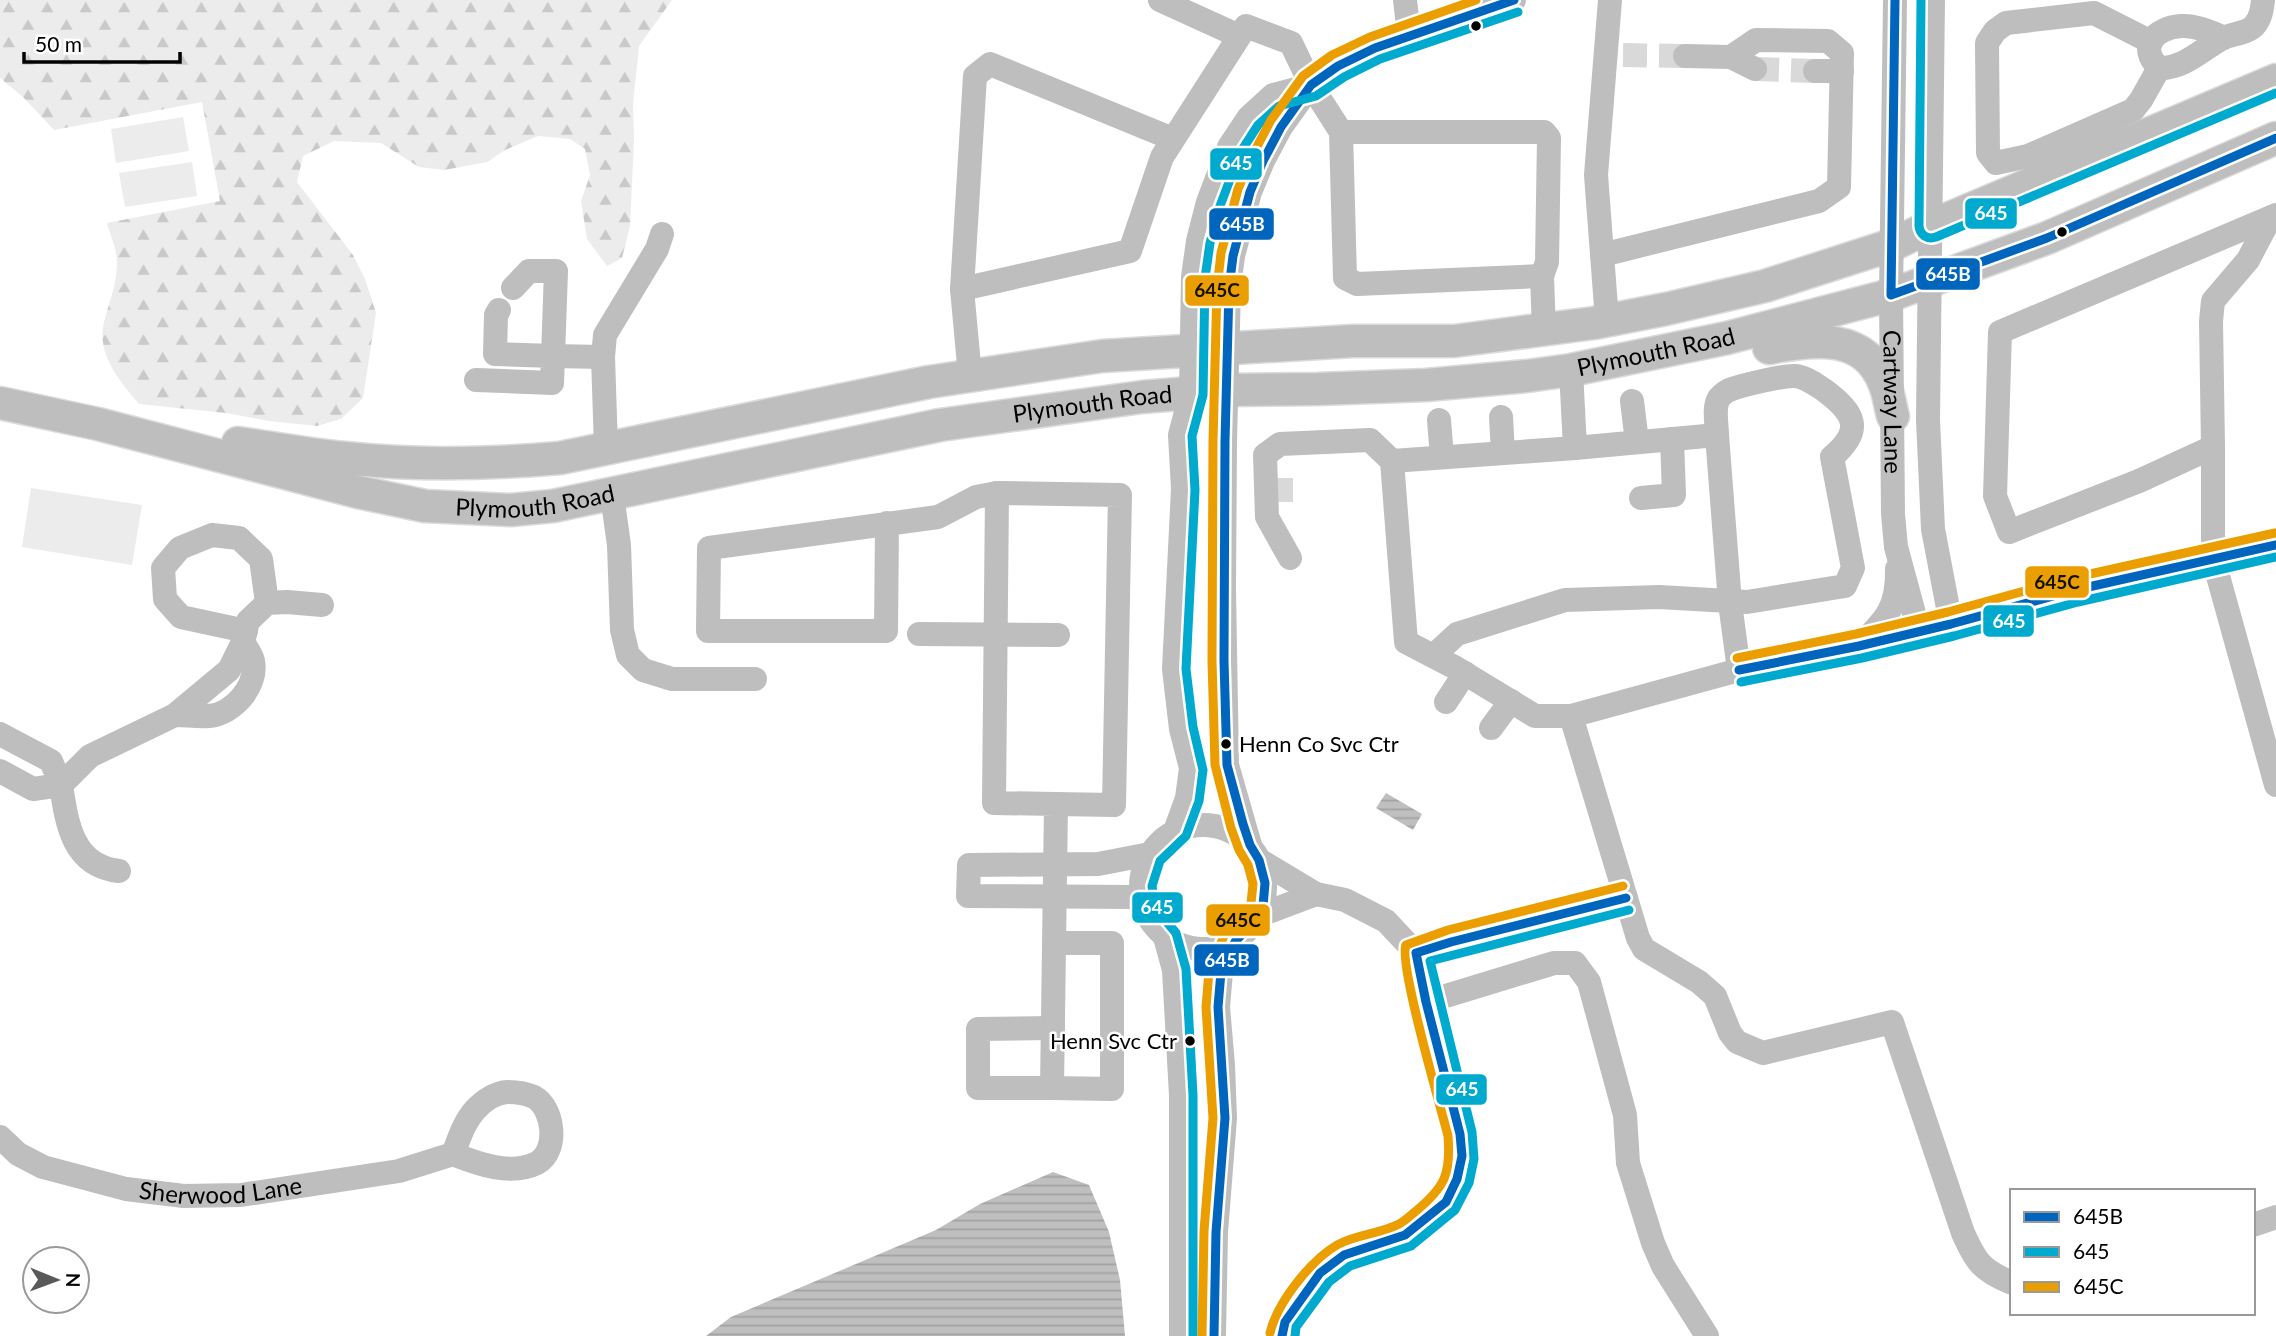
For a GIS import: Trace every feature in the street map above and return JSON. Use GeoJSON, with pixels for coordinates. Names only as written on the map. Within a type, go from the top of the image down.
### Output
{"type":"FeatureCollection","features":[{"type":"Feature","properties":{"kind":"main road","name":"Plymouth Road"},"geometry":{"type":"LineString","coordinates":[[98,424],[346,459],[519,462],[560,458],[970,376],[1102,356],[1353,341],[1454,341],[1544,331],[1765,286],[1892,245],[2276,80]]}},
{"type":"Feature","properties":{"kind":"main road","name":"Plymouth Road"},"geometry":{"type":"LineString","coordinates":[[0,403],[98,424],[358,492],[425,506],[511,510],[553,506],[940,425],[1142,397],[1227,390],[1426,385],[1571,370],[1790,323],[1891,295],[2047,237],[2276,138]]}},
{"type":"Feature","properties":{"kind":"main road"},"geometry":{"type":"LineString","coordinates":[[1571,370],[1630,375],[1810,340],[1836,343],[1859,350],[1874,365],[1885,383],[1893,416]]}},
{"type":"Feature","properties":{"kind":"main road"},"geometry":{"type":"LineString","coordinates":[[606,448],[612,495]]}},
{"type":"Feature","properties":{"kind":"street"},"geometry":{"type":"LineString","coordinates":[[1160,0],[1239,36]]}},
{"type":"Feature","properties":{"kind":"street"},"geometry":{"type":"LineString","coordinates":[[1405,0],[1409,35]]}},
{"type":"Feature","properties":{"kind":"street"},"geometry":{"type":"LineString","coordinates":[[1214,1336],[1216,1232],[1225,1118],[1218,1007],[1221,972],[1235,942],[1258,916],[1265,894],[1264,871],[1255,853],[1227,765],[1224,613],[1229,288],[1233,256],[1250,192],[1263,161],[1281,127],[1311,85],[1338,66],[1375,48],[1514,0]]}},
{"type":"Feature","properties":{"kind":"street"},"geometry":{"type":"LineString","coordinates":[[1607,320],[1596,175],[1615,55],[1610,0]]}},
{"type":"Feature","properties":{"kind":"street","name":"Cartway Lane"},"geometry":{"type":"LineString","coordinates":[[1895,0],[1891,295],[1893,514],[1896,547],[1919,632]]}},
{"type":"Feature","properties":{"kind":"street","name":"Cartway Lane"},"geometry":{"type":"LineString","coordinates":[[1933,0],[1928,419],[1933,529],[1951,624]]}},
{"type":"Feature","properties":{"kind":"street"},"geometry":{"type":"LineString","coordinates":[[2224,38],[2210,31],[2183,25],[2162,30],[2151,41],[2150,60],[2159,68],[2169,69],[2224,38],[2253,27],[2262,13],[2263,0]]}},
{"type":"Feature","properties":{"kind":"street"},"geometry":{"type":"LineString","coordinates":[[2151,41],[2094,13],[2006,23],[1995,31],[1987,43],[1988,153],[1996,163],[2028,156],[2133,110],[2159,68]]}},
{"type":"Feature","properties":{"kind":"street"},"geometry":{"type":"LineString","coordinates":[[962,289],[1130,251],[1162,157],[1246,26],[1291,43],[1311,85],[1340,132],[1345,278],[1357,284],[1542,275]]}},
{"type":"Feature","properties":{"kind":"street"},"geometry":{"type":"LineString","coordinates":[[1602,255],[1819,201],[1839,187],[1842,53],[1828,41],[1756,40],[1731,57]]}},
{"type":"Feature","properties":{"kind":"street"},"geometry":{"type":"LineString","coordinates":[[1685,56],[1731,57],[1755,69]]}},
{"type":"Feature","properties":{"kind":"street"},"geometry":{"type":"LineString","coordinates":[[970,376],[962,289],[975,76],[990,64],[1173,139]]}},
{"type":"Feature","properties":{"kind":"street"},"geometry":{"type":"LineString","coordinates":[[1815,71],[1842,71]]}},
{"type":"Feature","properties":{"kind":"street"},"geometry":{"type":"LineString","coordinates":[[1175,831],[1187,798],[1191,768],[1181,729],[1174,669],[1183,489],[1180,435],[1191,393],[1193,277],[1198,241],[1208,202],[1229,146],[1249,117],[1273,95],[1311,85]]}},
{"type":"Feature","properties":{"kind":"street"},"geometry":{"type":"LineString","coordinates":[[1340,132],[1544,132],[1549,138],[1547,262],[1542,275],[1544,331]]}},
{"type":"Feature","properties":{"kind":"street"},"geometry":{"type":"LineString","coordinates":[[2213,447],[2139,481],[2009,532],[1995,496],[2000,332],[2273,216]]}},
{"type":"Feature","properties":{"kind":"street"},"geometry":{"type":"LineString","coordinates":[[2273,216],[2248,260],[2213,301],[2211,321],[2213,558],[2276,785]]}},
{"type":"Feature","properties":{"kind":"street"},"geometry":{"type":"LineString","coordinates":[[606,448],[603,357],[605,335],[657,249],[662,234]]}},
{"type":"Feature","properties":{"kind":"street"},"geometry":{"type":"LineString","coordinates":[[476,380],[552,383],[556,271],[530,271],[513,288]]}},
{"type":"Feature","properties":{"kind":"street"},"geometry":{"type":"LineString","coordinates":[[499,310],[496,315],[495,354],[603,357]]}},
{"type":"Feature","properties":{"kind":"street"},"geometry":{"type":"LineString","coordinates":[[1571,370],[1575,448]]}},
{"type":"Feature","properties":{"kind":"street"},"geometry":{"type":"LineString","coordinates":[[1433,656],[1457,634],[1565,600],[1659,597],[1730,603],[1845,586],[1853,568],[1832,457],[1846,444],[1852,426],[1849,414],[1840,403],[1812,382],[1796,376],[1730,389],[1720,397],[1716,410],[1730,603],[1739,670]]}},
{"type":"Feature","properties":{"kind":"street"},"geometry":{"type":"LineString","coordinates":[[1632,401],[1637,442]]}},
{"type":"Feature","properties":{"kind":"street"},"geometry":{"type":"LineString","coordinates":[[1501,417],[1503,453]]}},
{"type":"Feature","properties":{"kind":"street"},"geometry":{"type":"LineString","coordinates":[[1439,420],[1441,457]]}},
{"type":"Feature","properties":{"kind":"street"},"geometry":{"type":"LineString","coordinates":[[1392,461],[1717,435]]}},
{"type":"Feature","properties":{"kind":"street"},"geometry":{"type":"LineString","coordinates":[[1641,498],[1674,495],[1672,439]]}},
{"type":"Feature","properties":{"kind":"street"},"geometry":{"type":"LineString","coordinates":[[1290,558],[1267,517],[1265,454],[1279,444],[1370,440],[1392,461],[1406,642],[1535,716],[1571,716],[1739,670],[1859,646],[2075,590],[2276,545]]}},
{"type":"Feature","properties":{"kind":"street"},"geometry":{"type":"LineString","coordinates":[[1275,531],[1281,490],[1279,444]]}},
{"type":"Feature","properties":{"kind":"street"},"geometry":{"type":"LineString","coordinates":[[887,523],[886,631],[708,631],[709,548],[887,523],[938,517],[976,497],[997,493],[1121,495],[1114,805],[994,803],[997,493]]}},
{"type":"Feature","properties":{"kind":"street"},"geometry":{"type":"LineString","coordinates":[[612,495],[619,545],[622,630],[628,655],[643,670],[672,679],[755,679]]}},
{"type":"Feature","properties":{"kind":"street"},"geometry":{"type":"LineString","coordinates":[[244,636],[181,617],[165,599],[163,568],[180,548],[212,536],[239,538],[261,559],[267,603]]}},
{"type":"Feature","properties":{"kind":"street"},"geometry":{"type":"LineString","coordinates":[[1859,646],[1892,611],[1898,588],[1896,547]]}},
{"type":"Feature","properties":{"kind":"street"},"geometry":{"type":"LineString","coordinates":[[0,771],[33,789],[61,785],[90,756],[175,715],[229,670],[248,621],[267,603],[322,605]]}},
{"type":"Feature","properties":{"kind":"street"},"geometry":{"type":"LineString","coordinates":[[919,634],[1058,635]]}},
{"type":"Feature","properties":{"kind":"street"},"geometry":{"type":"LineString","coordinates":[[1446,702],[1465,674]]}},
{"type":"Feature","properties":{"kind":"street"},"geometry":{"type":"LineString","coordinates":[[1491,728],[1510,701]]}},
{"type":"Feature","properties":{"kind":"street"},"geometry":{"type":"LineString","coordinates":[[1571,716],[1638,938],[1644,949],[1699,982],[1715,996],[1730,1033],[1737,1042],[1763,1053],[1892,1022],[1963,1233],[1974,1258],[1992,1275],[2010,1282]]}},
{"type":"Feature","properties":{"kind":"street"},"geometry":{"type":"LineString","coordinates":[[0,734],[51,761],[61,785],[66,823],[79,851],[103,869],[120,871]]}},
{"type":"Feature","properties":{"kind":"street"},"geometry":{"type":"LineString","coordinates":[[1052,1088],[1056,804]]}},
{"type":"Feature","properties":{"kind":"street"},"geometry":{"type":"LineString","coordinates":[[1142,903],[1142,878],[1150,854],[1175,831],[1210,825],[1231,830],[1255,853],[1316,894],[1345,900],[1386,921],[1416,953],[1426,1003],[1461,1134],[1462,1156],[1457,1179],[1446,1202],[1405,1235],[1344,1255],[1320,1273],[1284,1322],[1282,1336]]}},
{"type":"Feature","properties":{"kind":"street"},"geometry":{"type":"LineString","coordinates":[[1150,854],[1098,864],[969,865],[968,896],[1135,897],[1142,903],[1151,922],[1165,937],[1181,946],[1199,950],[1235,942]]}},
{"type":"Feature","properties":{"kind":"street"},"geometry":{"type":"LineString","coordinates":[[1258,916],[1316,894]]}},
{"type":"Feature","properties":{"kind":"street"},"geometry":{"type":"LineString","coordinates":[[1416,953],[1626,898]]}},
{"type":"Feature","properties":{"kind":"street"},"geometry":{"type":"LineString","coordinates":[[1165,937],[1174,970],[1181,1095],[1181,1336]]}},
{"type":"Feature","properties":{"kind":"street"},"geometry":{"type":"LineString","coordinates":[[1053,1028],[978,1029],[978,1088],[1112,1089],[1112,943],[1054,943]]}},
{"type":"Feature","properties":{"kind":"street"},"geometry":{"type":"LineString","coordinates":[[1426,1003],[1554,963],[1575,963],[1589,982],[1625,1115],[1628,1163],[1653,1243],[1663,1266],[1707,1336]]}},
{"type":"Feature","properties":{"kind":"street","name":"Sherwood Lane"},"geometry":{"type":"LineString","coordinates":[[0,1137],[18,1154],[43,1167],[126,1189],[184,1196],[241,1195],[399,1171],[453,1154]]}},
{"type":"Feature","properties":{"kind":"street"},"geometry":{"type":"LineString","coordinates":[[2255,1224],[2276,1217]]}},
{"type":"Feature","properties":{"kind":"green space"},"geometry":{"type":"Polygon","coordinates":[[[0,0],[672,0],[639,46],[633,104],[630,226],[622,258],[607,266],[587,239],[581,201],[590,175],[585,149],[570,139],[538,136],[505,150],[487,162],[444,170],[419,167],[381,143],[334,141],[303,156],[297,182],[353,255],[365,279],[376,313],[363,398],[341,419],[317,426],[139,404],[117,377],[103,345],[104,322],[117,265],[107,223],[220,201],[202,102],[54,130],[23,97],[0,78],[0,0]]]}},
{"type":"Feature","properties":{"kind":"green space"},"geometry":{"type":"Polygon","coordinates":[[[183,117],[189,151],[116,163],[111,129],[183,117]]]}},
{"type":"Feature","properties":{"kind":"green space"},"geometry":{"type":"Polygon","coordinates":[[[192,162],[197,196],[125,207],[119,173],[192,162]]]}},
{"type":"Feature","properties":{"kind":"green space"},"geometry":{"type":"Polygon","coordinates":[[[31,488],[142,505],[132,565],[22,547],[31,488]]]}},
{"type":"Feature","properties":{"kind":"shaded area"},"geometry":{"type":"Polygon","coordinates":[[[1386,793],[1422,814],[1413,830],[1376,808],[1386,793]]]}},
{"type":"Feature","properties":{"kind":"shaded area"},"geometry":{"type":"Polygon","coordinates":[[[1053,1172],[1089,1185],[1109,1232],[1120,1280],[1125,1336],[706,1336],[731,1317],[936,1230],[980,1204],[1053,1172]]]}},
{"type":"Feature","properties":{"kind":"tunnel"},"geometry":{"type":"LineString","coordinates":[[1623,55],[1685,56]]}},
{"type":"Feature","properties":{"kind":"tunnel"},"geometry":{"type":"LineString","coordinates":[[1755,69],[1815,71]]}},
{"type":"Feature","properties":{"kind":"tunnel"},"geometry":{"type":"LineString","coordinates":[[1281,478],[1281,502]]}},
{"type":"Feature","properties":{"kind":"transit line","name":"645C"},"geometry":{"type":"LineString","coordinates":[[1202,1336],[1204,1231],[1213,1118],[1206,1007],[1209,971],[1224,936],[1248,909],[1253,884],[1248,865],[1231,828],[1215,765],[1212,661],[1213,441],[1217,288],[1221,253],[1238,189],[1252,156],[1271,120],[1303,76],[1332,55],[1370,37],[1476,0]]}},
{"type":"Feature","properties":{"kind":"transit line","name":"645B"},"geometry":{"type":"LineString","coordinates":[[1214,1336],[1216,1232],[1225,1118],[1218,1007],[1221,972],[1235,942],[1258,916],[1263,906],[1265,883],[1259,860],[1250,845],[1243,824],[1227,765],[1224,661],[1225,441],[1229,288],[1233,256],[1250,192],[1263,161],[1281,127],[1311,85],[1338,66],[1375,48],[1514,0]]}},
{"type":"Feature","properties":{"kind":"transit line","name":"645B"},"geometry":{"type":"LineString","coordinates":[[1895,0],[1891,295],[2047,238],[2276,138]]}},
{"type":"Feature","properties":{"kind":"transit line","name":"645"},"geometry":{"type":"LineString","coordinates":[[1921,0],[1919,226],[1927,237],[1936,237],[2276,93]]}},
{"type":"Feature","properties":{"kind":"transit line","name":"645"},"geometry":{"type":"LineString","coordinates":[[1193,1336],[1193,1095],[1186,969],[1176,933],[1161,915],[1154,900],[1152,886],[1160,861],[1186,836],[1199,801],[1203,770],[1193,727],[1186,669],[1195,490],[1192,436],[1203,395],[1205,278],[1210,243],[1220,206],[1240,153],[1258,125],[1279,106],[1316,96],[1344,77],[1380,59],[1518,12]]}},
{"type":"Feature","properties":{"kind":"transit line","name":"645C"},"geometry":{"type":"LineString","coordinates":[[1737,658],[1856,634],[2072,578],[2275,533]]}},
{"type":"Feature","properties":{"kind":"transit line","name":"645B"},"geometry":{"type":"LineString","coordinates":[[1739,670],[1859,646],[2075,590],[2276,545]]}},
{"type":"Feature","properties":{"kind":"transit line","name":"645"},"geometry":{"type":"LineString","coordinates":[[1741,682],[1862,658],[2078,602],[2276,557]]}},
{"type":"Feature","properties":{"kind":"transit line","name":"645C"},"geometry":{"type":"LineString","coordinates":[[1270,1333],[1287,1296],[1316,1261],[1344,1241],[1401,1223],[1434,1195],[1444,1179],[1448,1160],[1448,1136],[1414,1006],[1405,957],[1406,945],[1448,930],[1623,886]]}},
{"type":"Feature","properties":{"kind":"transit line","name":"645B"},"geometry":{"type":"LineString","coordinates":[[1282,1336],[1285,1322],[1320,1273],[1344,1255],[1405,1235],[1446,1202],[1457,1179],[1462,1156],[1460,1134],[1416,953],[1626,898]]}},
{"type":"Feature","properties":{"kind":"transit line","name":"645"},"geometry":{"type":"LineString","coordinates":[[1295,1336],[1296,1327],[1329,1282],[1350,1266],[1411,1246],[1455,1210],[1469,1183],[1474,1159],[1472,1132],[1430,961],[1629,910]]}},
{"type":"Feature","properties":{"kind":"place","name":"Henn Co Svc Ctr"},"geometry":{"type":"Point","coordinates":[1226,744]}},
{"type":"Feature","properties":{"kind":"place","name":"Henn Svc Ctr"},"geometry":{"type":"Point","coordinates":[1190,1041]}}]}
